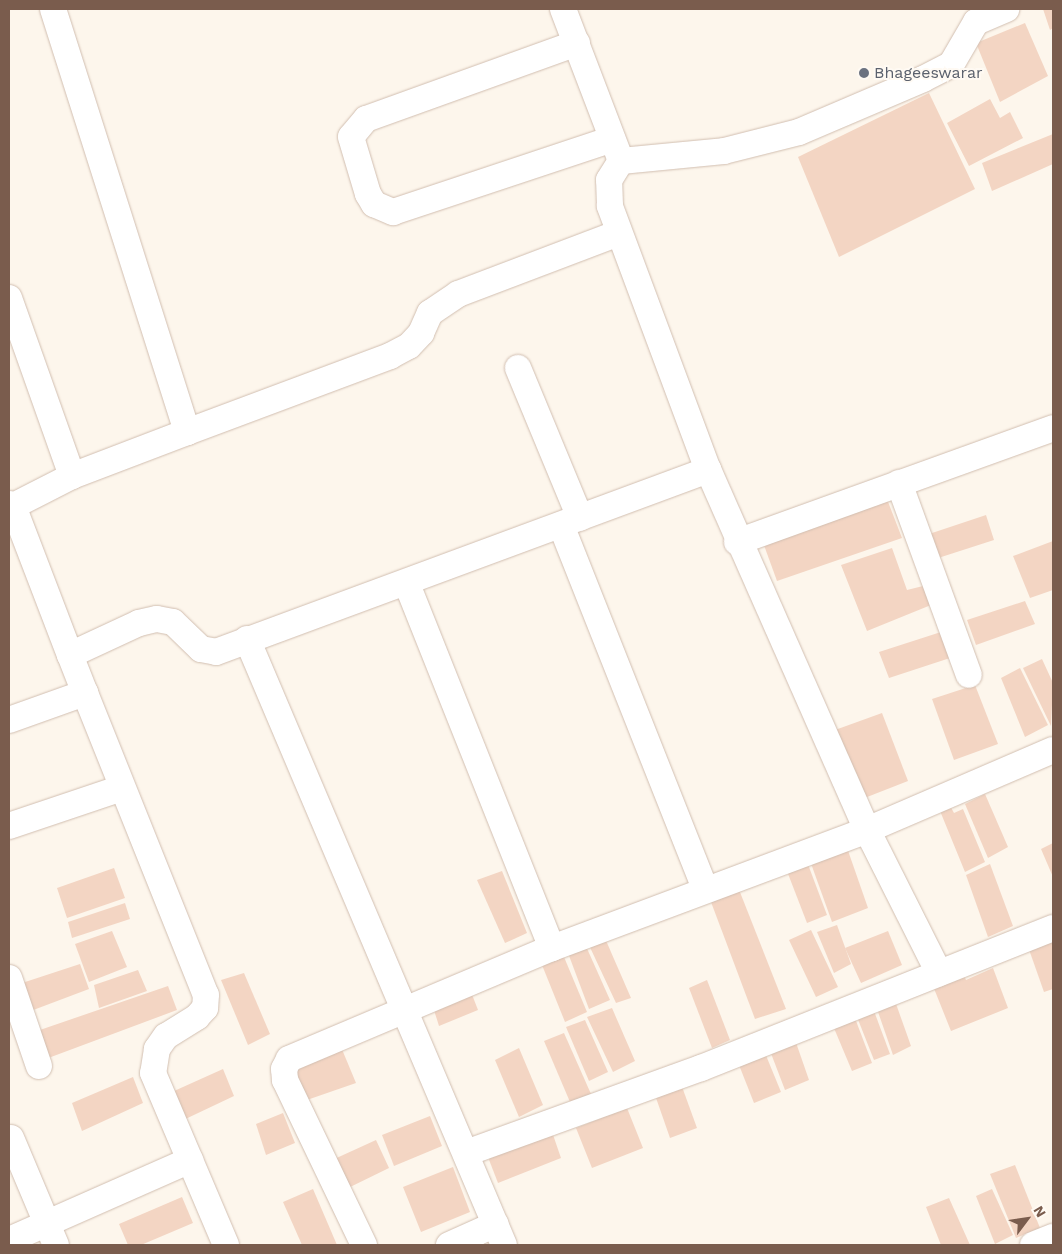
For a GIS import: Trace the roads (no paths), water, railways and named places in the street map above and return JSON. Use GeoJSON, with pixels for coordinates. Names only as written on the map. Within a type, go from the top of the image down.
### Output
{"type":"FeatureCollection","features":[{"type":"Feature","properties":{"kind":"street"},"geometry":{"type":"LineString","coordinates":[[53,9],[186,432]]}},
{"type":"Feature","properties":{"kind":"street"},"geometry":{"type":"LineString","coordinates":[[563,9],[617,150],[609,180],[610,206],[708,470],[737,542],[867,830],[939,973]]}},
{"type":"Feature","properties":{"kind":"street"},"geometry":{"type":"LineString","coordinates":[[577,43],[366,119],[351,137],[368,194],[374,204],[393,212],[617,150],[724,150],[799,132],[951,65],[976,22],[1006,9]]}},
{"type":"Feature","properties":{"kind":"street"},"geometry":{"type":"LineString","coordinates":[[226,1245],[153,1074],[154,1060],[166,1036],[198,1017],[205,1008],[206,994],[122,788],[11,505],[72,476],[390,356],[409,346],[422,333],[430,313],[458,294],[619,233]]}},
{"type":"Feature","properties":{"kind":"street"},"geometry":{"type":"LineString","coordinates":[[9,298],[72,476]]}},
{"type":"Feature","properties":{"kind":"street"},"geometry":{"type":"LineString","coordinates":[[518,368],[570,521],[705,889]]}},
{"type":"Feature","properties":{"kind":"street"},"geometry":{"type":"LineString","coordinates":[[737,542],[899,483],[1051,435]]}},
{"type":"Feature","properties":{"kind":"street"},"geometry":{"type":"LineString","coordinates":[[70,655],[139,623],[157,619],[173,622],[201,649],[216,652],[247,638],[407,584],[708,470]]}},
{"type":"Feature","properties":{"kind":"street"},"geometry":{"type":"LineString","coordinates":[[899,483],[969,675]]}},
{"type":"Feature","properties":{"kind":"street"},"geometry":{"type":"LineString","coordinates":[[407,584],[552,948]]}},
{"type":"Feature","properties":{"kind":"street"},"geometry":{"type":"LineString","coordinates":[[247,638],[500,1235],[449,1245]]}},
{"type":"Feature","properties":{"kind":"street"},"geometry":{"type":"LineString","coordinates":[[9,720],[85,693]]}},
{"type":"Feature","properties":{"kind":"street"},"geometry":{"type":"LineString","coordinates":[[364,1245],[285,1080],[284,1069],[289,1059],[552,948],[705,889],[867,830],[1053,750]]}},
{"type":"Feature","properties":{"kind":"street"},"geometry":{"type":"LineString","coordinates":[[9,826],[122,788]]}},
{"type":"Feature","properties":{"kind":"street"},"geometry":{"type":"LineString","coordinates":[[466,1153],[701,1068],[1053,928]]}},
{"type":"Feature","properties":{"kind":"street"},"geometry":{"type":"LineString","coordinates":[[9,978],[40,1066]]}},
{"type":"Feature","properties":{"kind":"street"},"geometry":{"type":"LineString","coordinates":[[11,1138],[52,1234]]}},
{"type":"Feature","properties":{"kind":"street"},"geometry":{"type":"LineString","coordinates":[[9,1240],[52,1234],[190,1160]]}},
{"type":"Feature","properties":{"kind":"street"},"geometry":{"type":"LineString","coordinates":[[1033,1245],[1053,1237]]}},
{"type":"Feature","properties":{"kind":"place","name":"Bhageeswarar"},"geometry":{"type":"Point","coordinates":[864,73]}}]}
